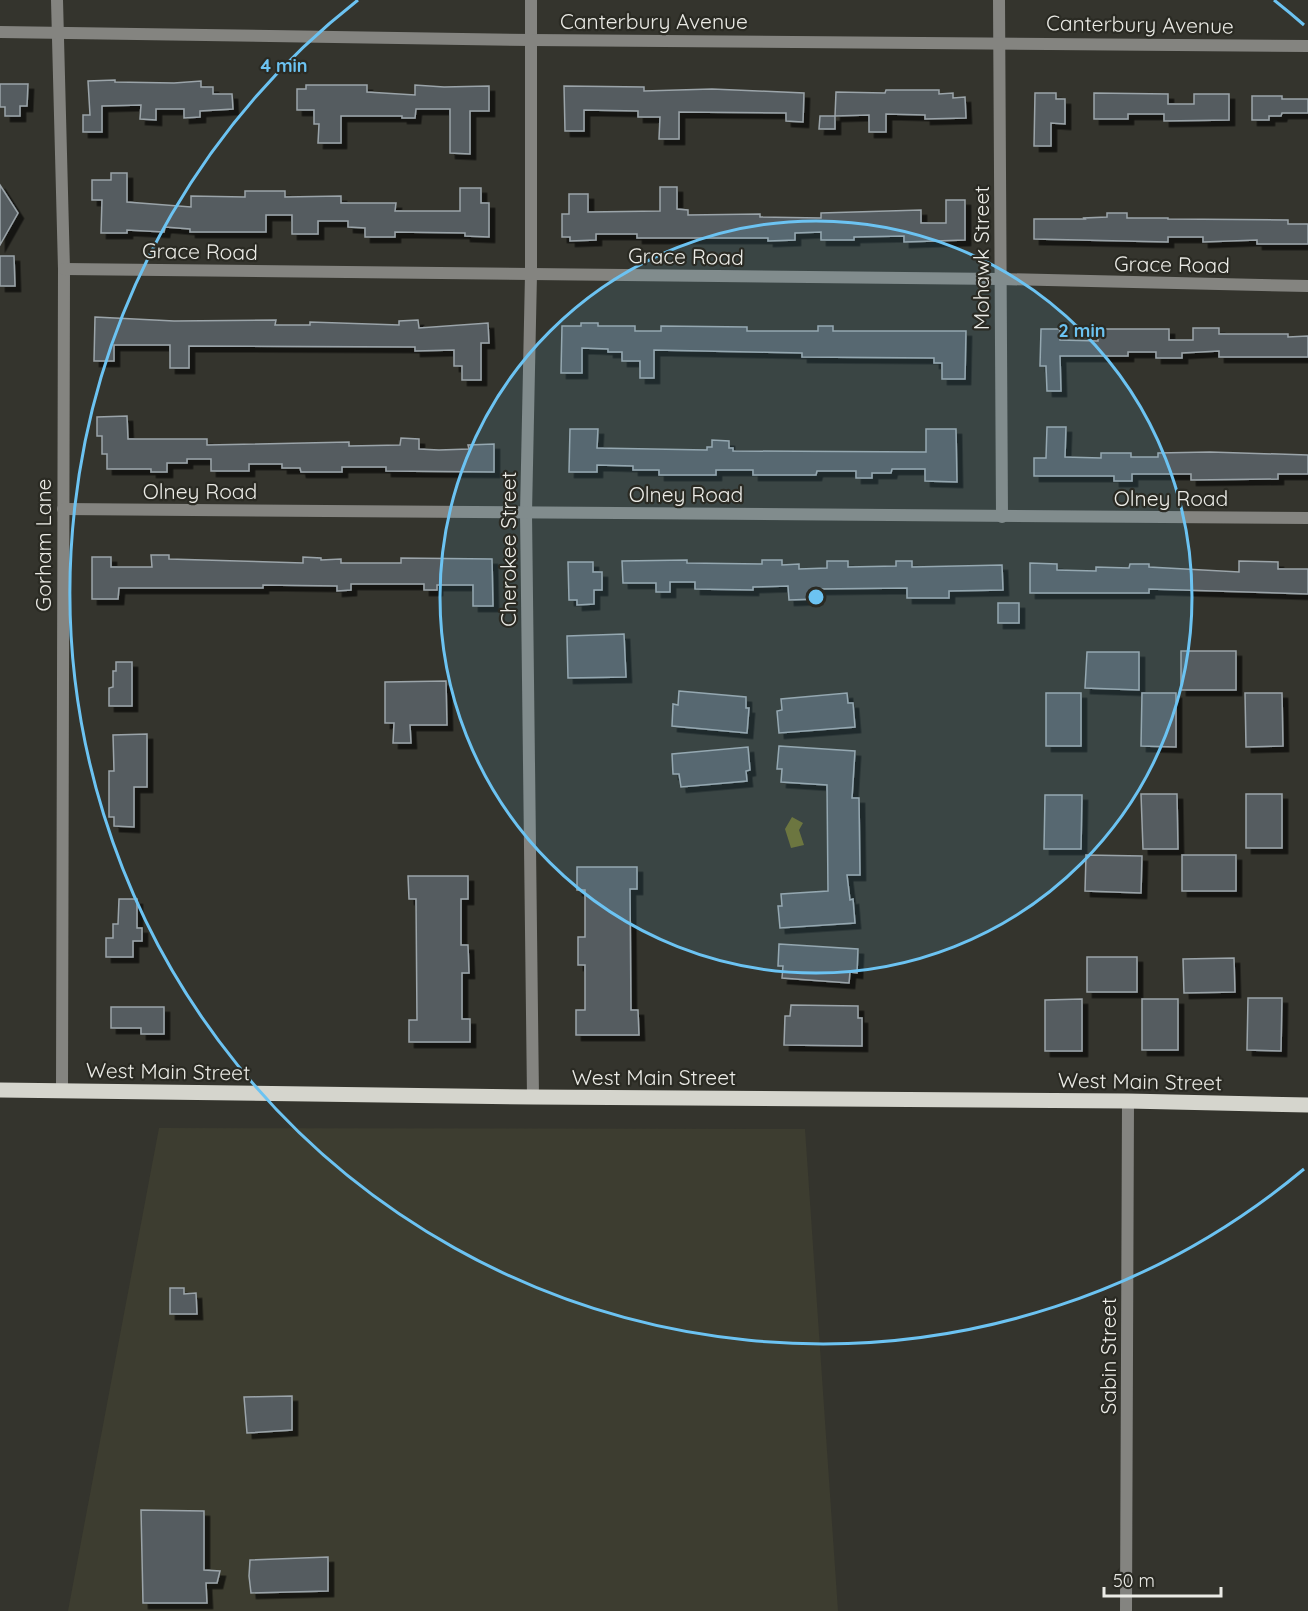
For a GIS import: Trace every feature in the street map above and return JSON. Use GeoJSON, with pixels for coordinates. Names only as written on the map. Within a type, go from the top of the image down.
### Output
{"type":"FeatureCollection","features":[{"type":"Feature","properties":{"kind":"main road","name":"West Main Street"},"geometry":{"type":"LineString","coordinates":[[0,1090],[533,1097],[1128,1101],[1308,1105]]}},
{"type":"Feature","properties":{"kind":"street","name":"Gorham Lane"},"geometry":{"type":"LineString","coordinates":[[57,0],[64,269],[62,1090]]}},
{"type":"Feature","properties":{"kind":"street","name":"Cherokee Street"},"geometry":{"type":"LineString","coordinates":[[531,0],[531,274],[526,513],[533,1097]]}},
{"type":"Feature","properties":{"kind":"street","name":"Mohawk Street"},"geometry":{"type":"LineString","coordinates":[[999,0],[1002,517]]}},
{"type":"Feature","properties":{"kind":"street","name":"Canterbury Avenue"},"geometry":{"type":"LineString","coordinates":[[0,32],[531,40],[1308,46]]}},
{"type":"Feature","properties":{"kind":"street","name":"Grace Road"},"geometry":{"type":"LineString","coordinates":[[64,269],[1001,279],[1308,286]]}},
{"type":"Feature","properties":{"kind":"street","name":"Olney Road"},"geometry":{"type":"LineString","coordinates":[[63,509],[1308,518]]}},
{"type":"Feature","properties":{"kind":"street","name":"Sabin Street"},"geometry":{"type":"LineString","coordinates":[[1126,1611],[1128,1101]]}},
{"type":"Feature","properties":{"kind":"shaded area"},"geometry":{"type":"Polygon","coordinates":[[[792,817],[803,823],[799,830],[804,845],[791,848],[785,829],[792,817]]]}},
{"type":"Feature","properties":{"kind":"shaded area"},"geometry":{"type":"Polygon","coordinates":[[[159,1128],[805,1129],[838,1611],[68,1611],[159,1128]]]}},
{"type":"Feature","properties":{"kind":"building"},"geometry":{"type":"Polygon","coordinates":[[[115,80],[115,82],[174,83],[201,81],[201,87],[213,87],[213,94],[232,94],[233,109],[200,111],[200,117],[184,118],[184,109],[156,109],[156,120],[140,119],[141,105],[102,106],[102,132],[83,132],[83,115],[90,115],[88,81],[115,80]]]}},
{"type":"Feature","properties":{"kind":"building"},"geometry":{"type":"Polygon","coordinates":[[[0,84],[28,84],[27,106],[20,106],[20,116],[5,116],[5,107],[0,107],[0,84]]]}},
{"type":"Feature","properties":{"kind":"building"},"geometry":{"type":"Polygon","coordinates":[[[306,85],[367,85],[367,92],[415,95],[415,85],[489,86],[489,111],[470,111],[470,154],[450,153],[450,109],[416,109],[415,118],[341,116],[341,143],[318,143],[319,124],[314,124],[314,110],[297,110],[297,89],[306,89],[306,85]]]}},
{"type":"Feature","properties":{"kind":"building"},"geometry":{"type":"Polygon","coordinates":[[[564,86],[644,87],[644,91],[712,89],[804,93],[803,122],[786,121],[786,113],[679,112],[679,139],[659,139],[660,117],[638,117],[638,111],[584,110],[584,131],[565,131],[564,86]]]}},
{"type":"Feature","properties":{"kind":"building"},"geometry":{"type":"Polygon","coordinates":[[[886,90],[939,90],[939,94],[953,93],[953,98],[965,97],[966,118],[925,119],[925,115],[886,114],[886,132],[869,132],[869,115],[835,116],[836,92],[885,93],[886,90]]]}},
{"type":"Feature","properties":{"kind":"building"},"geometry":{"type":"Polygon","coordinates":[[[1035,93],[1056,93],[1056,99],[1065,99],[1065,124],[1051,123],[1051,146],[1034,146],[1035,93]]]}},
{"type":"Feature","properties":{"kind":"building"},"geometry":{"type":"Polygon","coordinates":[[[1094,93],[1168,94],[1168,104],[1194,104],[1194,94],[1229,94],[1229,120],[1164,121],[1164,114],[1128,114],[1128,119],[1094,119],[1094,93]]]}},
{"type":"Feature","properties":{"kind":"building"},"geometry":{"type":"Polygon","coordinates":[[[1252,96],[1308,99],[1308,113],[1282,113],[1281,116],[1269,116],[1269,120],[1252,120],[1252,96]]]}},
{"type":"Feature","properties":{"kind":"building"},"geometry":{"type":"Polygon","coordinates":[[[820,116],[835,116],[835,129],[819,129],[820,116]]]}},
{"type":"Feature","properties":{"kind":"building"},"geometry":{"type":"Polygon","coordinates":[[[111,173],[127,173],[127,202],[191,207],[191,196],[245,197],[245,191],[285,191],[285,197],[341,196],[341,203],[396,203],[395,211],[460,211],[460,188],[481,188],[481,203],[489,203],[489,237],[465,236],[465,233],[395,232],[395,237],[365,237],[365,228],[348,227],[348,221],[318,221],[318,234],[292,234],[292,215],[266,215],[266,232],[190,232],[190,229],[165,227],[164,232],[127,230],[127,233],[101,233],[102,200],[92,200],[92,180],[111,180],[111,173]]]}},
{"type":"Feature","properties":{"kind":"building"},"geometry":{"type":"Polygon","coordinates":[[[0,185],[18,213],[0,245],[0,185]]]}},
{"type":"Feature","properties":{"kind":"building"},"geometry":{"type":"Polygon","coordinates":[[[660,187],[677,187],[677,209],[688,210],[688,215],[760,214],[760,217],[821,218],[821,213],[921,210],[921,223],[946,223],[946,200],[965,200],[965,240],[904,242],[904,236],[821,240],[821,232],[795,233],[795,240],[768,241],[768,238],[637,238],[637,234],[596,234],[596,240],[570,241],[570,237],[562,237],[562,214],[569,214],[569,194],[588,194],[588,212],[660,211],[660,187]]]}},
{"type":"Feature","properties":{"kind":"building"},"geometry":{"type":"Polygon","coordinates":[[[1107,213],[1127,213],[1127,218],[1288,220],[1288,224],[1308,224],[1308,244],[1257,244],[1257,240],[1203,242],[1203,237],[1168,237],[1168,242],[1034,239],[1034,219],[1085,219],[1107,217],[1107,213]]]}},
{"type":"Feature","properties":{"kind":"building"},"geometry":{"type":"Polygon","coordinates":[[[0,256],[14,256],[15,286],[0,286],[0,256]]]}},
{"type":"Feature","properties":{"kind":"building"},"geometry":{"type":"Polygon","coordinates":[[[95,317],[174,321],[276,320],[275,325],[310,325],[310,322],[399,325],[399,321],[418,320],[419,328],[488,323],[489,343],[481,343],[481,380],[462,380],[462,366],[454,366],[454,350],[415,351],[415,347],[189,346],[189,368],[170,368],[170,345],[114,345],[114,361],[94,361],[95,317]]]}},
{"type":"Feature","properties":{"kind":"building"},"geometry":{"type":"Polygon","coordinates":[[[581,323],[598,323],[598,326],[635,326],[635,331],[661,331],[661,326],[747,327],[747,331],[818,331],[818,326],[833,326],[833,331],[966,331],[965,379],[942,379],[942,363],[934,363],[934,358],[802,357],[802,353],[654,350],[654,378],[640,378],[640,361],[622,361],[622,352],[582,348],[582,373],[561,373],[562,326],[581,326],[581,323]]]}},
{"type":"Feature","properties":{"kind":"building"},"geometry":{"type":"Polygon","coordinates":[[[1193,328],[1219,328],[1219,334],[1308,336],[1308,357],[1219,357],[1219,351],[1182,353],[1182,358],[1156,358],[1156,352],[1128,352],[1128,356],[1060,356],[1061,391],[1047,391],[1046,366],[1040,366],[1041,329],[1060,329],[1060,340],[1098,341],[1098,329],[1169,329],[1169,340],[1193,340],[1193,328]]]}},
{"type":"Feature","properties":{"kind":"building"},"geometry":{"type":"Polygon","coordinates":[[[127,416],[128,439],[207,439],[207,445],[349,442],[349,446],[400,445],[401,438],[419,439],[419,449],[439,450],[469,449],[468,445],[494,444],[494,472],[386,471],[386,467],[342,467],[342,472],[301,472],[300,468],[282,468],[282,464],[249,464],[249,471],[211,471],[211,459],[187,459],[187,463],[167,463],[167,472],[151,472],[151,469],[107,469],[107,454],[102,454],[102,436],[97,436],[97,417],[127,416]]]}},
{"type":"Feature","properties":{"kind":"building"},"geometry":{"type":"Polygon","coordinates":[[[1047,427],[1066,427],[1065,457],[1101,458],[1101,453],[1131,453],[1131,457],[1158,457],[1158,453],[1210,452],[1308,455],[1308,474],[1278,474],[1278,479],[1191,480],[1191,474],[1132,474],[1132,481],[1114,481],[1114,476],[1034,476],[1034,458],[1046,458],[1047,427]]]}},
{"type":"Feature","properties":{"kind":"building"},"geometry":{"type":"Polygon","coordinates":[[[570,429],[598,429],[597,448],[707,450],[707,447],[712,447],[712,440],[729,441],[729,448],[733,448],[733,451],[926,452],[926,429],[956,429],[957,482],[925,481],[925,469],[892,469],[891,473],[872,473],[872,478],[856,478],[856,471],[817,471],[816,475],[753,475],[753,470],[716,470],[716,475],[659,475],[659,470],[633,470],[633,466],[597,465],[597,472],[569,472],[570,429]]]}},
{"type":"Feature","properties":{"kind":"building"},"geometry":{"type":"Polygon","coordinates":[[[151,555],[169,555],[169,559],[303,563],[303,557],[321,558],[321,560],[341,559],[341,563],[401,563],[401,558],[492,559],[493,606],[473,606],[473,585],[437,585],[437,590],[424,590],[424,584],[351,584],[351,590],[337,591],[337,586],[119,588],[118,599],[92,599],[92,557],[111,557],[111,567],[152,567],[151,555]]]}},
{"type":"Feature","properties":{"kind":"building"},"geometry":{"type":"Polygon","coordinates":[[[687,560],[687,563],[762,564],[762,560],[782,560],[782,565],[799,564],[799,569],[827,568],[827,561],[848,561],[848,567],[896,566],[896,561],[912,561],[912,567],[1002,565],[1003,590],[949,591],[949,598],[907,598],[907,588],[817,589],[817,599],[789,600],[788,586],[753,587],[753,590],[695,589],[695,582],[670,582],[670,592],[656,592],[656,583],[623,583],[622,561],[687,560]]]}},
{"type":"Feature","properties":{"kind":"building"},"geometry":{"type":"Polygon","coordinates":[[[1239,561],[1278,562],[1278,569],[1308,569],[1308,594],[1149,589],[1149,593],[1030,593],[1030,563],[1057,564],[1057,570],[1096,571],[1096,567],[1129,568],[1130,564],[1149,564],[1149,567],[1239,572],[1239,561]]]}},
{"type":"Feature","properties":{"kind":"building"},"geometry":{"type":"Polygon","coordinates":[[[568,562],[593,562],[593,572],[602,572],[602,590],[594,590],[594,604],[577,605],[577,600],[569,600],[568,562]]]}},
{"type":"Feature","properties":{"kind":"building"},"geometry":{"type":"Polygon","coordinates":[[[998,603],[1019,603],[1019,623],[998,623],[998,603]]]}},
{"type":"Feature","properties":{"kind":"building"},"geometry":{"type":"Polygon","coordinates":[[[624,634],[626,677],[568,678],[567,636],[624,634]]]}},
{"type":"Feature","properties":{"kind":"building"},"geometry":{"type":"Polygon","coordinates":[[[1181,651],[1236,651],[1236,690],[1181,690],[1181,651]]]}},
{"type":"Feature","properties":{"kind":"building"},"geometry":{"type":"Polygon","coordinates":[[[1087,652],[1139,652],[1139,690],[1085,688],[1087,652]]]}},
{"type":"Feature","properties":{"kind":"building"},"geometry":{"type":"Polygon","coordinates":[[[116,662],[132,662],[132,706],[109,706],[109,688],[113,687],[113,671],[116,671],[116,662]]]}},
{"type":"Feature","properties":{"kind":"building"},"geometry":{"type":"Polygon","coordinates":[[[446,681],[447,725],[410,725],[411,743],[393,743],[394,723],[385,723],[385,682],[446,681]]]}},
{"type":"Feature","properties":{"kind":"building"},"geometry":{"type":"Polygon","coordinates":[[[679,691],[746,697],[746,708],[749,708],[747,733],[672,726],[673,704],[678,705],[679,691]]]}},
{"type":"Feature","properties":{"kind":"building"},"geometry":{"type":"Polygon","coordinates":[[[847,693],[848,703],[853,703],[855,727],[779,733],[777,711],[782,710],[781,699],[847,693]]]}},
{"type":"Feature","properties":{"kind":"building"},"geometry":{"type":"Polygon","coordinates":[[[1046,693],[1081,693],[1081,746],[1046,746],[1046,693]]]}},
{"type":"Feature","properties":{"kind":"building"},"geometry":{"type":"Polygon","coordinates":[[[1142,693],[1176,693],[1176,747],[1141,746],[1142,693]]]}},
{"type":"Feature","properties":{"kind":"building"},"geometry":{"type":"Polygon","coordinates":[[[1245,693],[1282,693],[1283,746],[1246,747],[1245,693]]]}},
{"type":"Feature","properties":{"kind":"building"},"geometry":{"type":"Polygon","coordinates":[[[147,734],[147,787],[134,787],[134,827],[114,826],[114,817],[109,817],[109,771],[114,771],[113,735],[147,734]]]}},
{"type":"Feature","properties":{"kind":"building"},"geometry":{"type":"Polygon","coordinates":[[[779,746],[855,751],[852,798],[859,798],[860,875],[847,875],[850,900],[853,899],[855,923],[780,928],[778,906],[782,906],[781,894],[828,891],[827,785],[781,782],[782,769],[777,769],[779,746]]]}},
{"type":"Feature","properties":{"kind":"building"},"geometry":{"type":"Polygon","coordinates":[[[748,747],[750,770],[746,771],[747,781],[681,787],[679,774],[673,774],[672,754],[748,747]]]}},
{"type":"Feature","properties":{"kind":"building"},"geometry":{"type":"Polygon","coordinates":[[[1141,794],[1177,794],[1178,849],[1143,849],[1141,794]]]}},
{"type":"Feature","properties":{"kind":"building"},"geometry":{"type":"Polygon","coordinates":[[[1246,794],[1282,794],[1282,848],[1246,848],[1246,794]]]}},
{"type":"Feature","properties":{"kind":"building"},"geometry":{"type":"Polygon","coordinates":[[[1045,795],[1082,795],[1081,849],[1044,849],[1045,795]]]}},
{"type":"Feature","properties":{"kind":"building"},"geometry":{"type":"Polygon","coordinates":[[[1086,855],[1142,856],[1141,893],[1085,891],[1086,855]]]}},
{"type":"Feature","properties":{"kind":"building"},"geometry":{"type":"Polygon","coordinates":[[[1182,855],[1236,855],[1236,891],[1182,891],[1182,855]]]}},
{"type":"Feature","properties":{"kind":"building"},"geometry":{"type":"Polygon","coordinates":[[[577,867],[637,867],[637,889],[630,889],[631,1010],[638,1010],[639,1035],[576,1035],[576,1010],[585,1010],[585,965],[578,965],[578,937],[585,937],[585,890],[577,890],[577,867]]]}},
{"type":"Feature","properties":{"kind":"building"},"geometry":{"type":"Polygon","coordinates":[[[408,876],[468,876],[468,899],[461,899],[461,945],[468,945],[469,973],[462,973],[462,1019],[470,1019],[470,1042],[409,1042],[409,1020],[417,1020],[416,899],[409,899],[408,876]]]}},
{"type":"Feature","properties":{"kind":"building"},"geometry":{"type":"Polygon","coordinates":[[[119,899],[137,899],[137,928],[142,928],[142,941],[133,941],[133,957],[106,957],[106,938],[113,938],[113,924],[118,924],[119,899]]]}},
{"type":"Feature","properties":{"kind":"building"},"geometry":{"type":"Polygon","coordinates":[[[779,944],[858,949],[857,973],[850,972],[849,983],[782,978],[783,966],[778,966],[779,944]]]}},
{"type":"Feature","properties":{"kind":"building"},"geometry":{"type":"Polygon","coordinates":[[[1087,957],[1137,957],[1137,992],[1087,992],[1087,957]]]}},
{"type":"Feature","properties":{"kind":"building"},"geometry":{"type":"Polygon","coordinates":[[[1234,958],[1235,992],[1184,993],[1183,959],[1234,958]]]}},
{"type":"Feature","properties":{"kind":"building"},"geometry":{"type":"Polygon","coordinates":[[[1248,998],[1282,998],[1281,1051],[1247,1050],[1248,998]]]}},
{"type":"Feature","properties":{"kind":"building"},"geometry":{"type":"Polygon","coordinates":[[[1082,999],[1082,1051],[1045,1051],[1045,1000],[1082,999]]]}},
{"type":"Feature","properties":{"kind":"building"},"geometry":{"type":"Polygon","coordinates":[[[1142,999],[1178,999],[1178,1050],[1142,1050],[1142,999]]]}},
{"type":"Feature","properties":{"kind":"building"},"geometry":{"type":"Polygon","coordinates":[[[791,1005],[858,1006],[858,1018],[862,1018],[862,1046],[784,1045],[785,1016],[790,1016],[791,1005]]]}},
{"type":"Feature","properties":{"kind":"building"},"geometry":{"type":"Polygon","coordinates":[[[111,1007],[164,1007],[164,1034],[141,1034],[141,1028],[111,1028],[111,1007]]]}},
{"type":"Feature","properties":{"kind":"building"},"geometry":{"type":"Polygon","coordinates":[[[170,1288],[184,1288],[184,1294],[196,1293],[197,1314],[170,1314],[170,1288]]]}},
{"type":"Feature","properties":{"kind":"building"},"geometry":{"type":"Polygon","coordinates":[[[292,1396],[292,1430],[247,1433],[244,1397],[292,1396]]]}},
{"type":"Feature","properties":{"kind":"building"},"geometry":{"type":"Polygon","coordinates":[[[141,1510],[204,1511],[204,1570],[220,1571],[217,1583],[206,1583],[207,1603],[143,1603],[141,1510]]]}},
{"type":"Feature","properties":{"kind":"building"},"geometry":{"type":"Polygon","coordinates":[[[328,1557],[328,1591],[251,1593],[250,1560],[328,1557]]]}}]}
